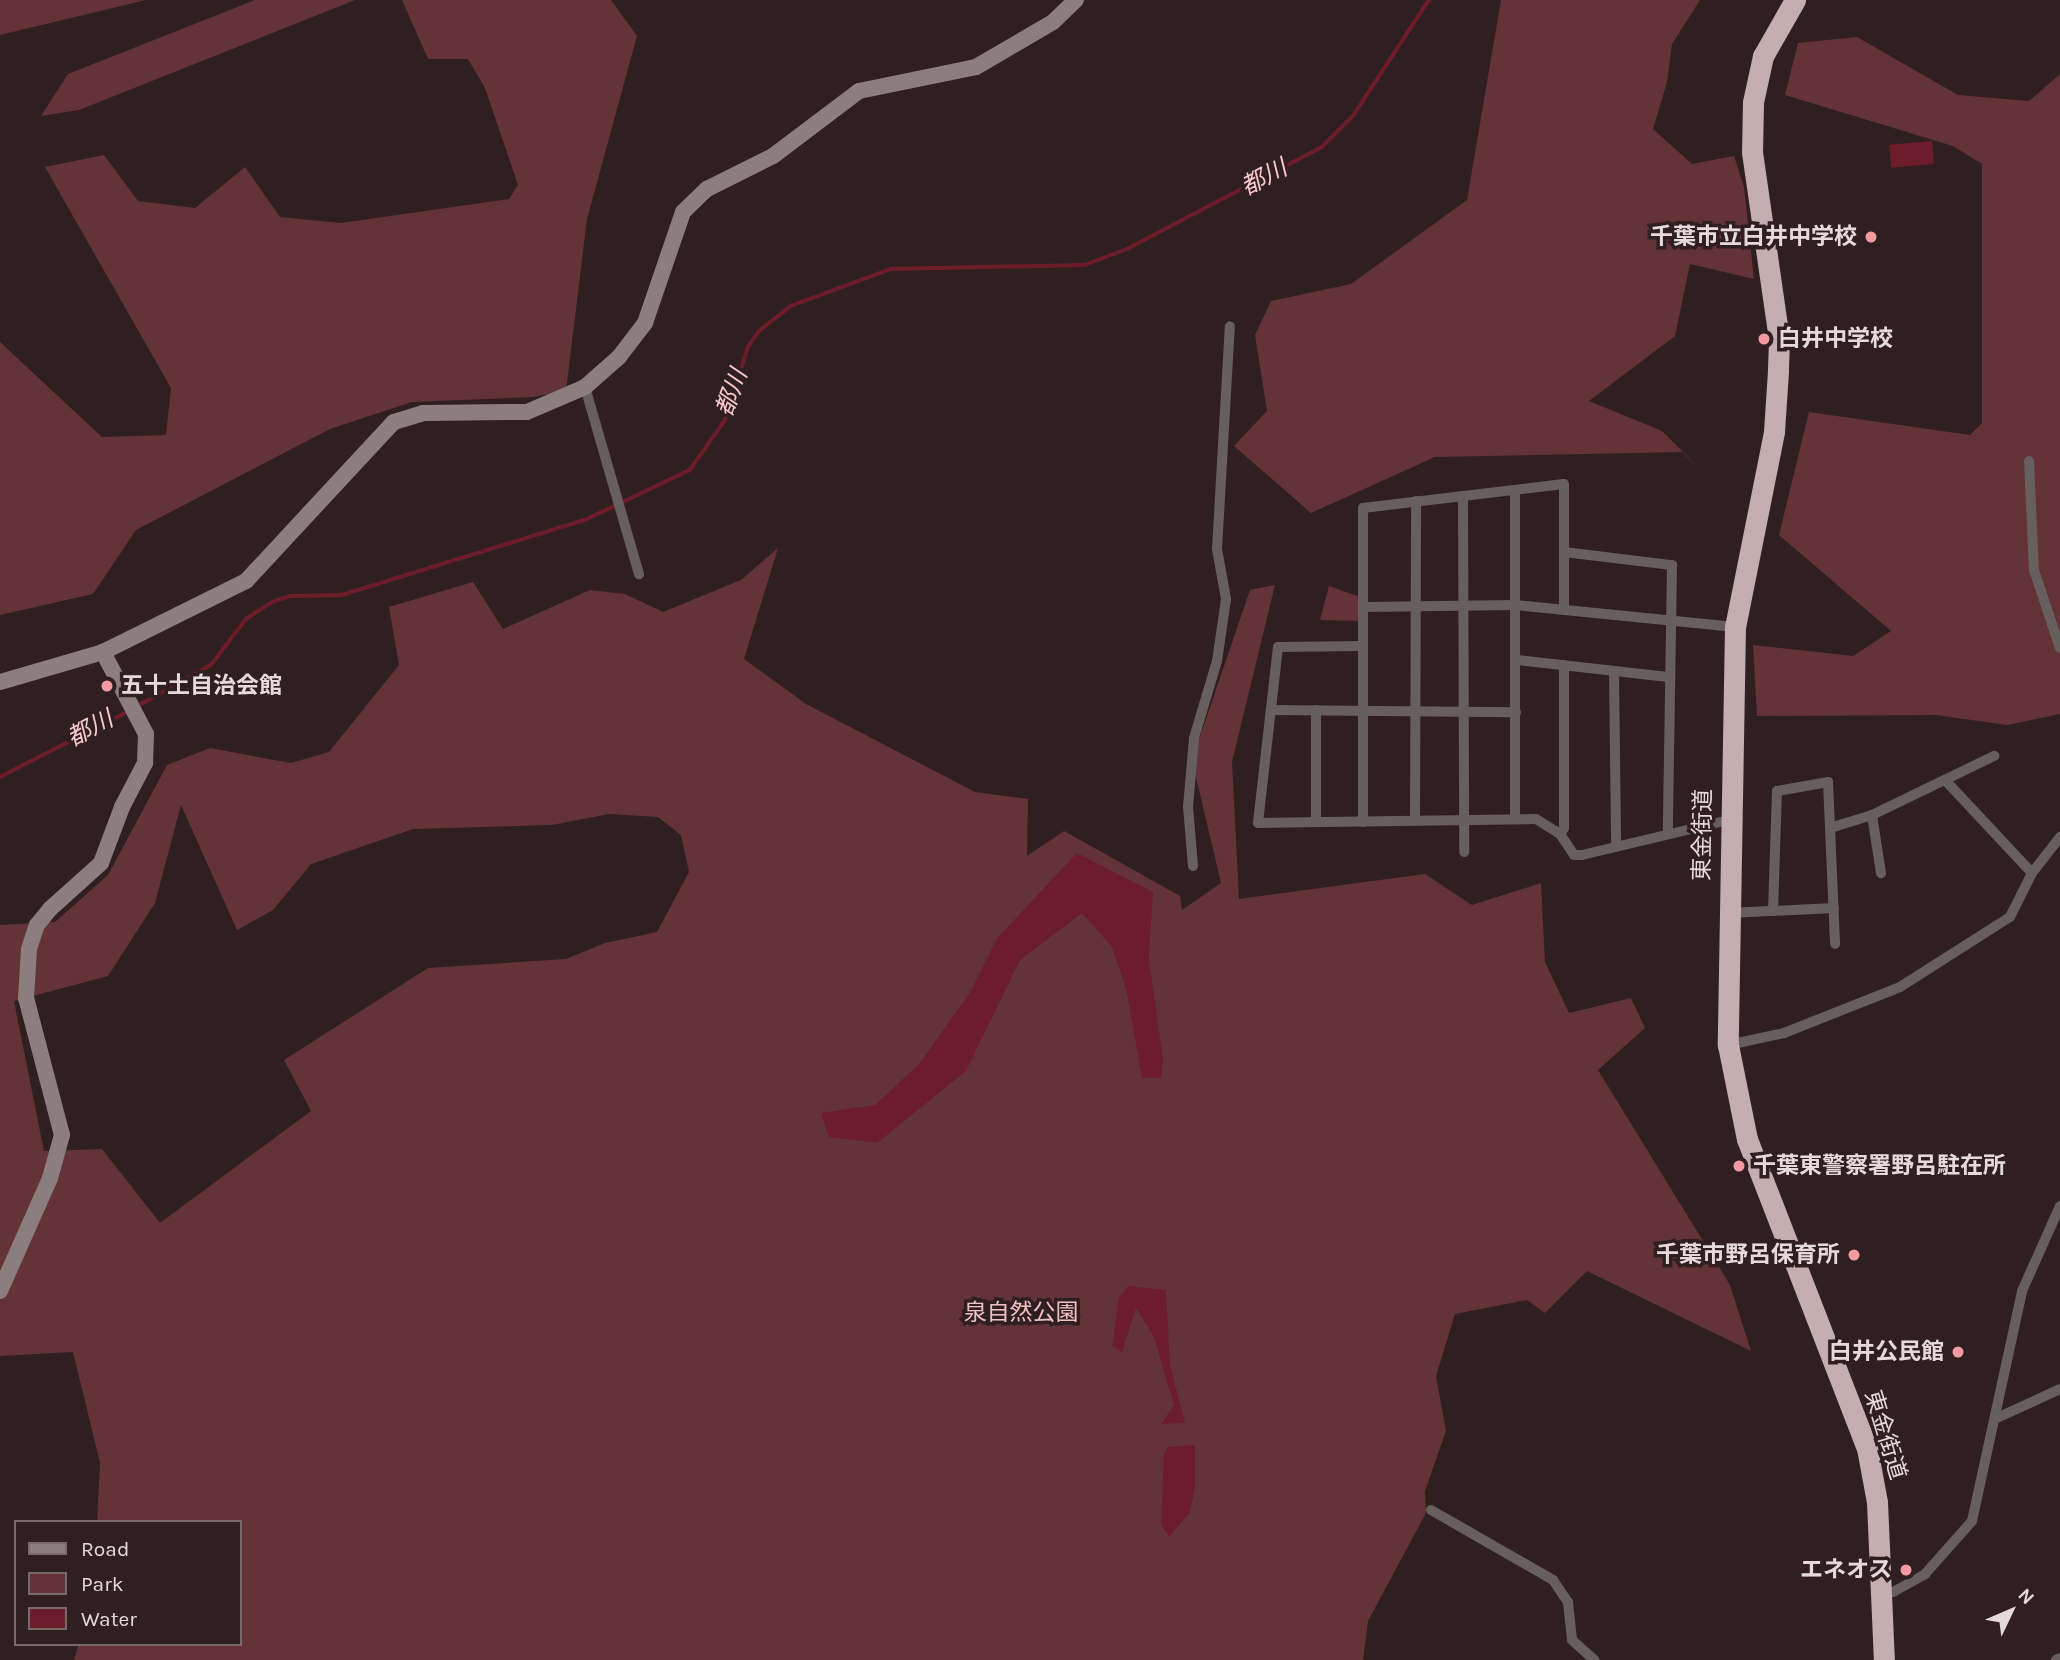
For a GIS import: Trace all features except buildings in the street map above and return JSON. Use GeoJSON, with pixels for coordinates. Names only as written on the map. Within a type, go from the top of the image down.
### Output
{"type":"FeatureCollection","features":[{"type":"Feature","properties":{"kind":"highway","name":"東金街道"},"geometry":{"type":"LineString","coordinates":[[1795,0],[1763,56],[1753,102],[1752,152],[1779,340],[1774,432],[1735,627],[1729,820],[1728,1045],[1746,1139],[1867,1448],[1877,1502],[1884,1660]]}},
{"type":"Feature","properties":{"kind":"street"},"geometry":{"type":"LineString","coordinates":[[0,682],[103,652],[246,580],[394,422],[423,413],[527,412],[585,387],[619,357],[645,323],[683,212],[707,189],[773,156],[859,91],[976,67],[1053,22],[1076,0]]}},
{"type":"Feature","properties":{"kind":"street"},"geometry":{"type":"LineString","coordinates":[[1193,866],[1188,807],[1194,738],[1217,661],[1226,599],[1217,549],[1230,326]]}},
{"type":"Feature","properties":{"kind":"street"},"geometry":{"type":"LineString","coordinates":[[585,387],[639,573]]}},
{"type":"Feature","properties":{"kind":"street"},"geometry":{"type":"LineString","coordinates":[[2029,461],[2034,570],[2060,648]]}},
{"type":"Feature","properties":{"kind":"street"},"geometry":{"type":"LineString","coordinates":[[1363,822],[1363,508],[1564,484],[1564,610]]}},
{"type":"Feature","properties":{"kind":"street"},"geometry":{"type":"LineString","coordinates":[[1515,490],[1515,818]]}},
{"type":"Feature","properties":{"kind":"street"},"geometry":{"type":"LineString","coordinates":[[1463,496],[1464,852]]}},
{"type":"Feature","properties":{"kind":"street"},"geometry":{"type":"LineString","coordinates":[[1415,820],[1416,501]]}},
{"type":"Feature","properties":{"kind":"street"},"geometry":{"type":"LineString","coordinates":[[1564,552],[1672,565],[1668,620],[1668,832]]}},
{"type":"Feature","properties":{"kind":"street"},"geometry":{"type":"LineString","coordinates":[[1364,607],[1515,605],[1735,627]]}},
{"type":"Feature","properties":{"kind":"street"},"geometry":{"type":"LineString","coordinates":[[1363,646],[1278,647],[1258,823],[1515,818],[1547,822],[1560,834],[1574,855],[1729,820]]}},
{"type":"Feature","properties":{"kind":"street"},"geometry":{"type":"LineString","coordinates":[[0,1291],[50,1178],[62,1135],[26,998],[29,949],[37,925],[50,909],[101,863],[122,807],[145,763],[146,734],[103,652]]}},
{"type":"Feature","properties":{"kind":"street"},"geometry":{"type":"LineString","coordinates":[[1517,660],[1668,677]]}},
{"type":"Feature","properties":{"kind":"street"},"geometry":{"type":"LineString","coordinates":[[1560,834],[1564,828],[1564,665]]}},
{"type":"Feature","properties":{"kind":"street"},"geometry":{"type":"LineString","coordinates":[[1614,671],[1616,846]]}},
{"type":"Feature","properties":{"kind":"street"},"geometry":{"type":"LineString","coordinates":[[1271,710],[1516,712]]}},
{"type":"Feature","properties":{"kind":"street"},"geometry":{"type":"LineString","coordinates":[[1316,710],[1316,822]]}},
{"type":"Feature","properties":{"kind":"street"},"geometry":{"type":"LineString","coordinates":[[1830,828],[1872,815],[1994,757]]}},
{"type":"Feature","properties":{"kind":"street"},"geometry":{"type":"LineString","coordinates":[[1945,780],[2032,873]]}},
{"type":"Feature","properties":{"kind":"street"},"geometry":{"type":"LineString","coordinates":[[1773,911],[1777,792],[1828,782],[1835,944]]}},
{"type":"Feature","properties":{"kind":"street"},"geometry":{"type":"LineString","coordinates":[[1872,815],[1881,873]]}},
{"type":"Feature","properties":{"kind":"street"},"geometry":{"type":"LineString","coordinates":[[1728,1045],[1784,1033],[1900,987],[2010,917],[2032,873],[2060,837]]}},
{"type":"Feature","properties":{"kind":"street"},"geometry":{"type":"LineString","coordinates":[[1729,913],[1834,908]]}},
{"type":"Feature","properties":{"kind":"street"},"geometry":{"type":"LineString","coordinates":[[1882,1592],[1893,1592],[1925,1574],[1967,1531],[1980,1498],[2022,1291],[2060,1206]]}},
{"type":"Feature","properties":{"kind":"street"},"geometry":{"type":"LineString","coordinates":[[1997,1418],[2060,1389]]}},
{"type":"Feature","properties":{"kind":"street"},"geometry":{"type":"LineString","coordinates":[[1431,1510],[1553,1580],[1568,1602],[1572,1640],[1594,1660]]}},
{"type":"Feature","properties":{"kind":"green space"},"geometry":{"type":"Polygon","coordinates":[[[0,0],[146,0],[0,35],[0,0]]]}},
{"type":"Feature","properties":{"kind":"green space"},"geometry":{"type":"Polygon","coordinates":[[[255,0],[355,0],[79,110],[41,116],[68,74],[255,0]]]}},
{"type":"Feature","properties":{"kind":"green space"},"geometry":{"type":"Polygon","coordinates":[[[402,0],[611,0],[637,36],[587,219],[566,391],[533,397],[412,402],[330,429],[136,530],[93,594],[0,615],[0,342],[102,437],[166,435],[171,388],[45,167],[104,155],[138,201],[195,208],[245,167],[280,217],[341,223],[509,199],[518,185],[485,88],[468,59],[428,59],[402,0]]]}},
{"type":"Feature","properties":{"kind":"green space"},"geometry":{"type":"Polygon","coordinates":[[[1501,0],[1700,0],[1672,44],[1667,82],[1653,129],[1692,164],[1734,156],[1744,187],[1754,279],[1690,264],[1675,336],[1589,401],[1662,431],[1702,471],[1682,452],[1435,457],[1311,513],[1234,446],[1267,411],[1255,335],[1271,301],[1351,284],[1467,200],[1501,0]]]}},
{"type":"Feature","properties":{"kind":"green space"},"geometry":{"type":"Polygon","coordinates":[[[1857,37],[1958,95],[2029,101],[2060,74],[2060,714],[2007,725],[1936,715],[1757,716],[1753,645],[1853,656],[1891,631],[1779,535],[1809,412],[1970,435],[1982,423],[1982,164],[1953,146],[1785,95],[1798,43],[1857,37]]]}},
{"type":"Feature","properties":{"kind":"green space","name":"泉自然公園"},"geometry":{"type":"Polygon","coordinates":[[[778,548],[744,659],[806,704],[975,792],[1028,799],[1027,856],[1064,831],[1180,896],[1182,910],[1221,883],[1192,760],[1250,590],[1275,585],[1232,762],[1239,899],[1425,874],[1472,905],[1541,883],[1545,962],[1569,1013],[1631,998],[1645,1028],[1598,1070],[1730,1285],[1751,1351],[1587,1271],[1545,1313],[1527,1300],[1455,1314],[1436,1376],[1446,1431],[1425,1491],[1426,1513],[1368,1621],[1363,1660],[74,1660],[78,1646],[242,1646],[242,1520],[97,1520],[100,1463],[73,1352],[0,1356],[0,925],[55,922],[108,875],[167,765],[210,748],[291,763],[329,752],[399,665],[389,607],[473,582],[503,629],[590,590],[625,594],[663,612],[741,580],[778,548]],[[181,805],[155,903],[108,976],[14,1001],[44,1151],[102,1149],[160,1223],[311,1111],[284,1060],[428,968],[566,959],[605,943],[657,932],[689,872],[681,835],[658,817],[609,814],[552,825],[413,829],[311,864],[273,910],[237,930],[181,805]]]}},
{"type":"Feature","properties":{"kind":"green space"},"geometry":{"type":"Polygon","coordinates":[[[1329,586],[1360,597],[1360,621],[1320,620],[1329,586]]]}},
{"type":"Feature","properties":{"kind":"water"},"geometry":{"type":"Polygon","coordinates":[[[1932,141],[1934,164],[1891,168],[1889,145],[1932,141]]]}},
{"type":"Feature","properties":{"kind":"water"},"geometry":{"type":"Polygon","coordinates":[[[1077,853],[1153,892],[1149,959],[1163,1060],[1161,1078],[1142,1078],[1126,988],[1112,947],[1082,913],[1020,960],[966,1071],[877,1143],[829,1137],[821,1113],[875,1105],[920,1063],[971,991],[998,937],[1077,853]]]}},
{"type":"Feature","properties":{"kind":"water"},"geometry":{"type":"Polygon","coordinates":[[[1128,1286],[1166,1290],[1170,1365],[1185,1423],[1161,1424],[1174,1405],[1154,1337],[1136,1308],[1122,1352],[1112,1346],[1119,1298],[1128,1286]]]}},
{"type":"Feature","properties":{"kind":"water"},"geometry":{"type":"Polygon","coordinates":[[[1195,1445],[1195,1487],[1190,1512],[1169,1537],[1161,1524],[1164,1453],[1168,1447],[1195,1445]]]}},
{"type":"Feature","properties":{"kind":"waterway","name":"都川"},"geometry":{"type":"LineString","coordinates":[[136,707],[211,665],[246,619],[272,602],[291,596],[342,595],[585,520],[690,470],[725,420],[748,347],[759,331],[791,306],[891,269],[1085,265],[1127,249],[1322,147],[1353,116],[1429,0]]}},
{"type":"Feature","properties":{"kind":"waterway","name":"都川"},"geometry":{"type":"LineString","coordinates":[[0,777],[129,711]]}},
{"type":"Feature","properties":{"kind":"place","name":"千葉市立白井中学校"},"geometry":{"type":"Point","coordinates":[1871,237]}},
{"type":"Feature","properties":{"kind":"place","name":"白井中学校"},"geometry":{"type":"Point","coordinates":[1764,339]}},
{"type":"Feature","properties":{"kind":"place","name":"五十土自治会館"},"geometry":{"type":"Point","coordinates":[107,686]}},
{"type":"Feature","properties":{"kind":"place","name":"千葉東警察署野呂駐在所"},"geometry":{"type":"Point","coordinates":[1739,1166]}},
{"type":"Feature","properties":{"kind":"place","name":"千葉市野呂保育所"},"geometry":{"type":"Point","coordinates":[1854,1255]}},
{"type":"Feature","properties":{"kind":"place","name":"白井公民館"},"geometry":{"type":"Point","coordinates":[1958,1352]}},
{"type":"Feature","properties":{"kind":"place","name":"エネオス"},"geometry":{"type":"Point","coordinates":[1906,1570]}}]}
